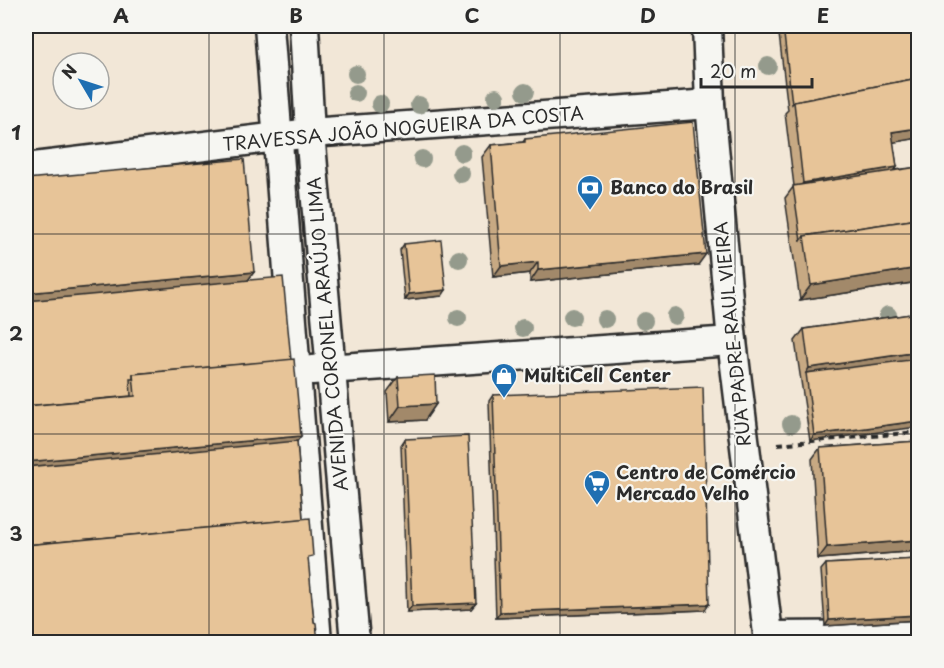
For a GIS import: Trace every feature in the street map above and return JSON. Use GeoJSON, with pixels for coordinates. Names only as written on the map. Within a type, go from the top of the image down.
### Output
{"type":"FeatureCollection","features":[{"type":"Feature","properties":{"kind":"street","name":"AVENIDA CORONEL ARAÚJO LIMA"},"geometry":{"type":"LineString","coordinates":[[269,26],[298,371],[317,642]]}},
{"type":"Feature","properties":{"kind":"street","name":"AVENIDA CORONEL ARAÚJO LIMA"},"geometry":{"type":"LineString","coordinates":[[304,26],[310,133],[355,642]]}},
{"type":"Feature","properties":{"kind":"street","name":"RUA PADRE RAUL VIEIRA"},"geometry":{"type":"LineString","coordinates":[[707,26],[710,104],[732,341],[769,639]]}},
{"type":"Feature","properties":{"kind":"street","name":"TRAVESSA JOÃO NOGUEIRA DA COSTA"},"geometry":{"type":"LineString","coordinates":[[26,168],[310,133],[710,104]]}},
{"type":"Feature","properties":{"kind":"street"},"geometry":{"type":"LineString","coordinates":[[298,371],[732,341]]}},
{"type":"Feature","properties":{"kind":"street"},"geometry":{"type":"LineString","coordinates":[[769,639],[918,635]]}},
{"type":"Feature","properties":{"kind":"path"},"geometry":{"type":"LineString","coordinates":[[744,447],[918,432]]}},
{"type":"Feature","properties":{"kind":"path"},"geometry":{"type":"LineString","coordinates":[[599,642],[769,639]]}},
{"type":"Feature","properties":{"kind":"building"},"geometry":{"type":"Polygon","coordinates":[[[783,26],[918,26],[918,78],[792,104],[783,26]]]}},
{"type":"Feature","properties":{"kind":"building"},"geometry":{"type":"Polygon","coordinates":[[[918,78],[918,128],[892,132],[897,167],[803,183],[794,102],[918,78]]]}},
{"type":"Feature","properties":{"kind":"building","name":"Banco do Brasil"},"geometry":{"type":"Polygon","coordinates":[[[693,122],[706,254],[538,270],[538,262],[501,266],[491,145],[525,142],[525,139],[693,122]]]}},
{"type":"Feature","properties":{"kind":"building"},"geometry":{"type":"Polygon","coordinates":[[[244,159],[254,272],[26,293],[26,179],[244,159]]]}},
{"type":"Feature","properties":{"kind":"building"},"geometry":{"type":"Polygon","coordinates":[[[918,167],[918,219],[804,236],[801,241],[793,186],[918,167]]]}},
{"type":"Feature","properties":{"kind":"building"},"geometry":{"type":"Polygon","coordinates":[[[918,219],[918,268],[811,285],[804,236],[918,219]]]}},
{"type":"Feature","properties":{"kind":"building"},"geometry":{"type":"Polygon","coordinates":[[[441,240],[446,290],[409,294],[404,244],[441,240]]]}},
{"type":"Feature","properties":{"kind":"building"},"geometry":{"type":"Polygon","coordinates":[[[283,277],[291,360],[133,374],[133,379],[130,379],[131,396],[26,406],[26,301],[283,277]]]}},
{"type":"Feature","properties":{"kind":"building"},"geometry":{"type":"Polygon","coordinates":[[[918,313],[918,352],[809,368],[804,329],[918,313]]]}},
{"type":"Feature","properties":{"kind":"building"},"geometry":{"type":"Polygon","coordinates":[[[294,359],[301,436],[26,462],[26,406],[135,396],[133,374],[294,359]]]}},
{"type":"Feature","properties":{"kind":"building"},"geometry":{"type":"Polygon","coordinates":[[[918,359],[918,421],[814,435],[806,373],[918,359]]]}},
{"type":"Feature","properties":{"kind":"building"},"geometry":{"type":"Polygon","coordinates":[[[435,375],[436,404],[400,406],[398,377],[435,375]]]}},
{"type":"Feature","properties":{"kind":"building","name":"Centro de Comércio Mercado Velho"},"geometry":{"type":"Polygon","coordinates":[[[703,387],[709,604],[500,612],[493,395],[703,387]]]}},
{"type":"Feature","properties":{"kind":"building"},"geometry":{"type":"Polygon","coordinates":[[[468,436],[476,603],[412,606],[405,439],[468,436]]]}},
{"type":"Feature","properties":{"kind":"building"},"geometry":{"type":"Polygon","coordinates":[[[297,441],[303,519],[26,545],[26,467],[297,441]]]}},
{"type":"Feature","properties":{"kind":"building"},"geometry":{"type":"Polygon","coordinates":[[[918,441],[918,540],[827,547],[820,448],[918,441]]]}},
{"type":"Feature","properties":{"kind":"building"},"geometry":{"type":"Polygon","coordinates":[[[310,518],[313,556],[308,557],[318,642],[26,642],[26,545],[310,518]]]}},
{"type":"Feature","properties":{"kind":"building"},"geometry":{"type":"Polygon","coordinates":[[[918,559],[918,615],[829,620],[826,564],[918,559]]]}},
{"type":"Feature","properties":{"kind":"building"},"geometry":{"type":"Polygon","coordinates":[[[637,640],[764,640],[764,642],[637,642],[637,640]]]}},
{"type":"Feature","properties":{"kind":"place","name":"Banco do Brasil"},"geometry":{"type":"Point","coordinates":[590,211]}},
{"type":"Feature","properties":{"kind":"place","name":"MultiCell Center"},"geometry":{"type":"Point","coordinates":[504,399]}},
{"type":"Feature","properties":{"kind":"place","name":"Centro de Comércio Mercado Velho"},"geometry":{"type":"Point","coordinates":[597,506]}}]}
